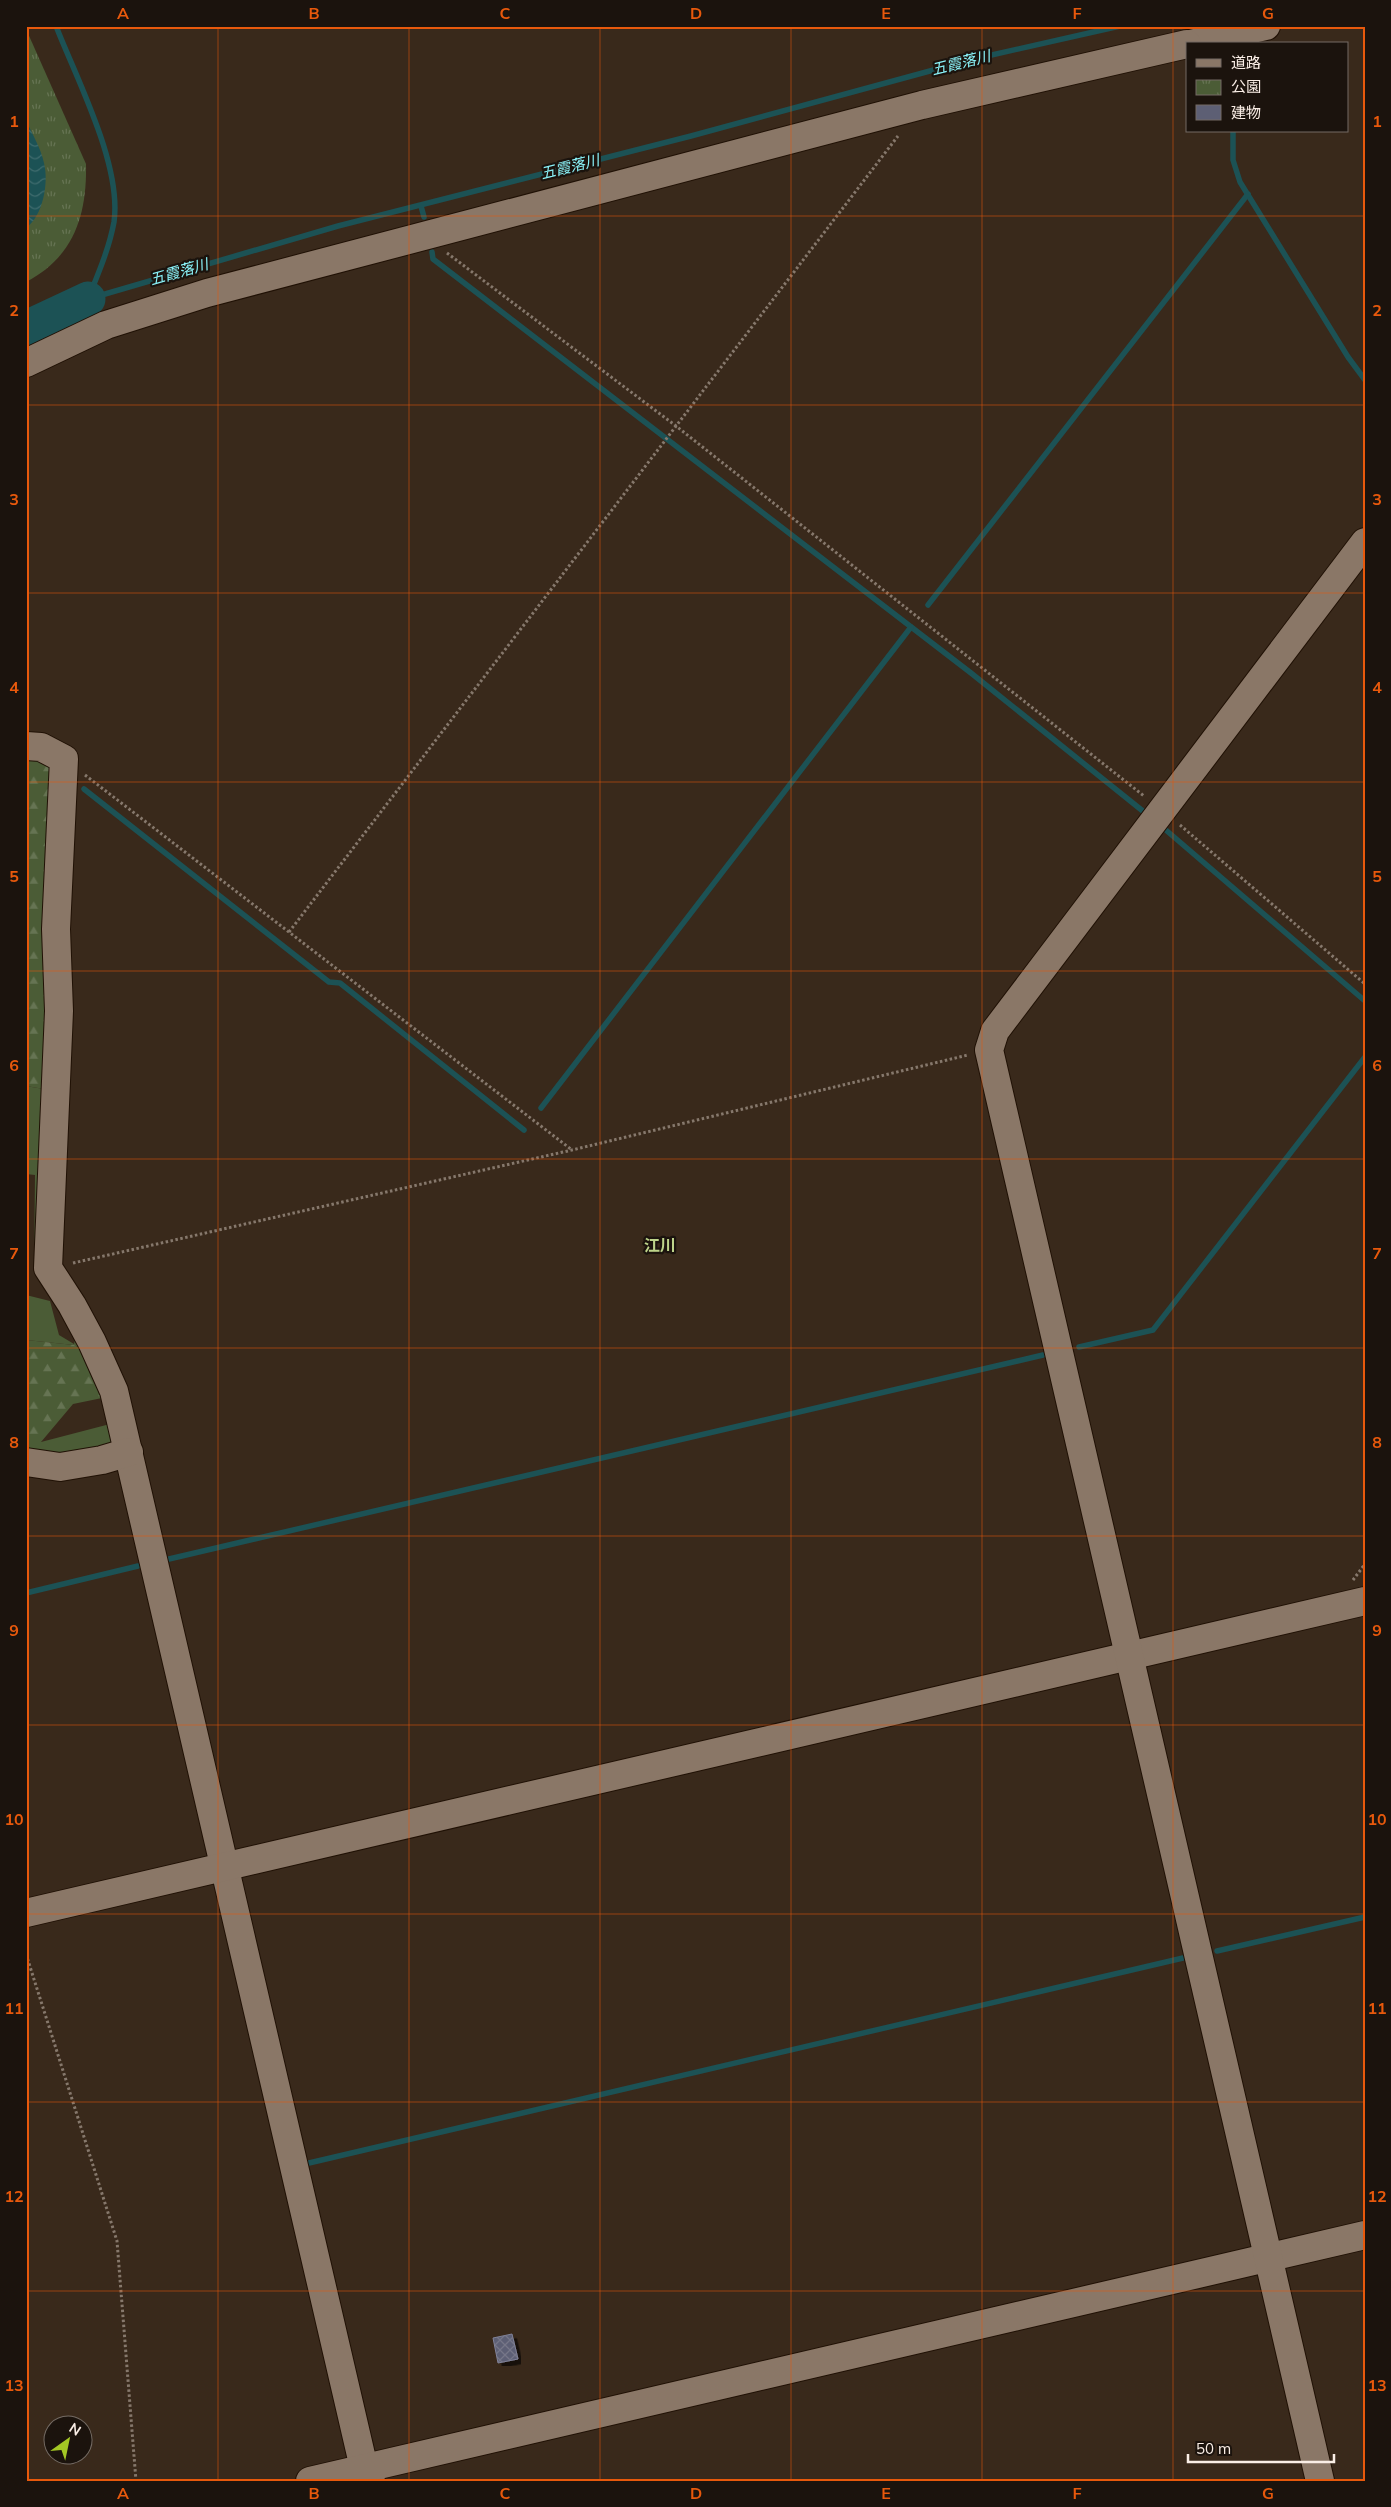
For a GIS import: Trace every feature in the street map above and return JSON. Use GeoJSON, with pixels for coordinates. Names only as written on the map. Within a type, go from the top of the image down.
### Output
{"type":"FeatureCollection","features":[{"type":"Feature","properties":{"kind":"street"},"geometry":{"type":"LineString","coordinates":[[1197,42],[1266,26]]}},
{"type":"Feature","properties":{"kind":"street"},"geometry":{"type":"LineString","coordinates":[[26,363],[106,325],[149,309],[922,105],[1186,44]]}},
{"type":"Feature","properties":{"kind":"street"},"geometry":{"type":"LineString","coordinates":[[1320,2481],[988,1050],[995,1031],[1365,542]]}},
{"type":"Feature","properties":{"kind":"street"},"geometry":{"type":"LineString","coordinates":[[26,746],[41,747],[64,758],[56,928],[59,1011],[48,1268],[72,1305],[92,1342],[114,1391],[222,1867],[367,2474]]}},
{"type":"Feature","properties":{"kind":"street"},"geometry":{"type":"LineString","coordinates":[[26,1462],[60,1467],[102,1460],[129,1452]]}},
{"type":"Feature","properties":{"kind":"street"},"geometry":{"type":"LineString","coordinates":[[26,1913],[1365,1601]]}},
{"type":"Feature","properties":{"kind":"street"},"geometry":{"type":"LineString","coordinates":[[310,2481],[367,2474],[1365,2235]]}},
{"type":"Feature","properties":{"kind":"path"},"geometry":{"type":"LineString","coordinates":[[290,932],[900,133]]}},
{"type":"Feature","properties":{"kind":"path"},"geometry":{"type":"LineString","coordinates":[[438,232],[448,256],[676,426],[1365,984]]}},
{"type":"Feature","properties":{"kind":"path"},"geometry":{"type":"LineString","coordinates":[[64,758],[572,1150]]}},
{"type":"Feature","properties":{"kind":"path"},"geometry":{"type":"LineString","coordinates":[[48,1268],[572,1150],[988,1050]]}},
{"type":"Feature","properties":{"kind":"path"},"geometry":{"type":"LineString","coordinates":[[26,1954],[117,2242],[136,2481]]}},
{"type":"Feature","properties":{"kind":"green space"},"geometry":{"type":"Polygon","coordinates":[[[26,29],[86,164],[86,183],[80,217],[66,247],[56,260],[26,282],[26,29]]]}},
{"type":"Feature","properties":{"kind":"green space"},"geometry":{"type":"Polygon","coordinates":[[[26,750],[37,753],[55,771],[44,1089],[26,1086],[26,750]]]}},
{"type":"Feature","properties":{"kind":"green space"},"geometry":{"type":"Polygon","coordinates":[[[26,1086],[44,1089],[40,1254],[34,1274],[35,1175],[26,1174],[26,1086]]]}},
{"type":"Feature","properties":{"kind":"green space"},"geometry":{"type":"Polygon","coordinates":[[[26,1295],[50,1301],[59,1335],[74,1344],[78,1326],[86,1340],[104,1381],[120,1439],[110,1451],[69,1460],[26,1457],[26,1442],[41,1442],[110,1424],[109,1411],[83,1350],[74,1345],[26,1340],[26,1295]]]}},
{"type":"Feature","properties":{"kind":"green space"},"geometry":{"type":"Polygon","coordinates":[[[26,1340],[74,1345],[83,1350],[102,1398],[73,1404],[41,1442],[26,1442],[26,1340]]]}},
{"type":"Feature","properties":{"kind":"water"},"geometry":{"type":"Polygon","coordinates":[[[26,120],[43,157],[46,180],[37,216],[26,228],[26,120]]]}},
{"type":"Feature","properties":{"kind":"building"},"geometry":{"type":"Polygon","coordinates":[[[512,2334],[518,2359],[498,2363],[493,2338],[512,2334]]]}},
{"type":"Feature","properties":{"kind":"waterway"},"geometry":{"type":"LineString","coordinates":[[56,26],[86,97],[105,149],[115,199],[114,222],[109,242],[88,299]]}},
{"type":"Feature","properties":{"kind":"waterway","name":"五霞落川"},"geometry":{"type":"LineString","coordinates":[[88,299],[338,226],[691,136],[974,59],[1120,26]]}},
{"type":"Feature","properties":{"kind":"waterway"},"geometry":{"type":"LineString","coordinates":[[1233,132],[1233,160],[1240,182],[1348,357],[1365,380]]}},
{"type":"Feature","properties":{"kind":"waterway"},"geometry":{"type":"LineString","coordinates":[[928,605],[1248,194]]}},
{"type":"Feature","properties":{"kind":"waterway"},"geometry":{"type":"LineString","coordinates":[[421,206],[424,217]]}},
{"type":"Feature","properties":{"kind":"waterway"},"geometry":{"type":"LineString","coordinates":[[432,252],[433,259],[971,673],[1149,816]]}},
{"type":"Feature","properties":{"kind":"waterway","name":"五霞落川"},"geometry":{"type":"LineString","coordinates":[[26,328],[88,299]]}},
{"type":"Feature","properties":{"kind":"waterway"},"geometry":{"type":"LineString","coordinates":[[541,1108],[911,627]]}},
{"type":"Feature","properties":{"kind":"waterway"},"geometry":{"type":"LineString","coordinates":[[84,789],[329,982],[340,983],[524,1130]]}},
{"type":"Feature","properties":{"kind":"waterway"},"geometry":{"type":"LineString","coordinates":[[1160,825],[1365,1001]]}},
{"type":"Feature","properties":{"kind":"waterway"},"geometry":{"type":"LineString","coordinates":[[1079,1347],[1153,1330],[1365,1057]]}},
{"type":"Feature","properties":{"kind":"waterway"},"geometry":{"type":"LineString","coordinates":[[169,1559],[1043,1355]]}},
{"type":"Feature","properties":{"kind":"waterway"},"geometry":{"type":"LineString","coordinates":[[26,1593],[138,1566]]}},
{"type":"Feature","properties":{"kind":"waterway"},"geometry":{"type":"LineString","coordinates":[[1217,1951],[1365,1917]]}},
{"type":"Feature","properties":{"kind":"waterway"},"geometry":{"type":"LineString","coordinates":[[309,2163],[1183,1958]]}},
{"type":"Feature","properties":{"kind":"district","name":"江川"},"geometry":{"type":"Point","coordinates":[660,1245]}}]}
